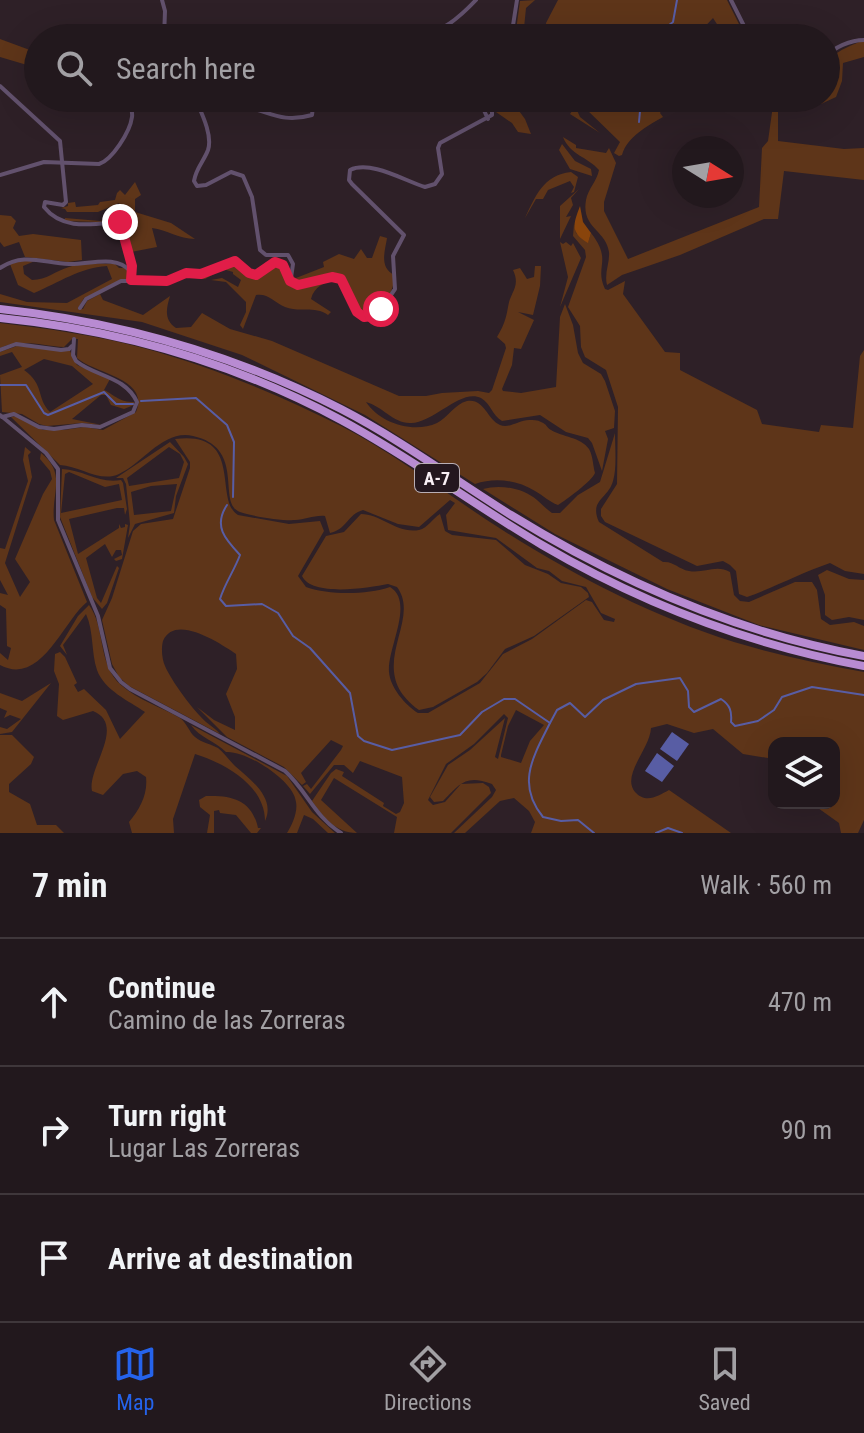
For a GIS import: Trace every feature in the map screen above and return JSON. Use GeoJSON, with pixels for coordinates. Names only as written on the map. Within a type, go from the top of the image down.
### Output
{"type":"FeatureCollection","features":[{"type":"Feature","properties":{"kind":"highway","name":"A-7"},"geometry":{"type":"LineString","coordinates":[[0,309],[121,327],[187,345],[260,371],[343,410],[389,436],[524,523],[629,580],[708,613],[765,632],[864,656]]}},
{"type":"Feature","properties":{"kind":"highway","name":"A-7"},"geometry":{"type":"LineString","coordinates":[[0,318],[65,326],[154,345],[263,383],[373,438],[539,543],[646,598],[778,646],[864,666]]}},
{"type":"Feature","properties":{"kind":"street"},"geometry":{"type":"LineString","coordinates":[[162,0],[166,24]]}},
{"type":"Feature","properties":{"kind":"street"},"geometry":{"type":"LineString","coordinates":[[450,24],[476,0]]}},
{"type":"Feature","properties":{"kind":"street"},"geometry":{"type":"LineString","coordinates":[[513,24],[517,0]]}},
{"type":"Feature","properties":{"kind":"street"},"geometry":{"type":"LineString","coordinates":[[731,0],[743,24]]}},
{"type":"Feature","properties":{"kind":"street"},"geometry":{"type":"LineString","coordinates":[[840,46],[864,40]]}},
{"type":"Feature","properties":{"kind":"street"},"geometry":{"type":"LineString","coordinates":[[0,86],[24,107]]}},
{"type":"Feature","properties":{"kind":"street"},"geometry":{"type":"LineString","coordinates":[[30,112],[58,137],[63,162],[66,202],[63,205],[45,202],[44,207],[52,217],[66,223],[99,225],[120,222],[132,277]]}},
{"type":"Feature","properties":{"kind":"street"},"geometry":{"type":"LineString","coordinates":[[0,175],[44,162],[99,164],[113,156],[132,120],[131,112]]}},
{"type":"Feature","properties":{"kind":"street"},"geometry":{"type":"LineString","coordinates":[[201,112],[209,145],[194,181],[197,186],[206,185],[231,172],[243,176],[252,197],[260,250],[266,255],[288,255],[293,264],[290,281]]}},
{"type":"Feature","properties":{"kind":"street"},"geometry":{"type":"LineString","coordinates":[[259,112],[284,119],[298,119],[312,115],[312,112]]}},
{"type":"Feature","properties":{"kind":"street"},"geometry":{"type":"LineString","coordinates":[[485,112],[488,119]]}},
{"type":"Feature","properties":{"kind":"street"},"geometry":{"type":"LineString","coordinates":[[80,308],[86,299],[132,277],[167,281],[186,273],[201,274],[235,261],[252,275],[271,263],[280,263],[290,281],[302,285],[338,277],[360,315],[368,317],[375,314],[395,289],[393,256],[404,235],[352,184],[349,180],[350,170],[366,167],[429,187],[440,180],[442,174],[440,143],[488,119],[492,112]]}},
{"type":"Feature","properties":{"kind":"street"},"geometry":{"type":"LineString","coordinates":[[0,268],[8,262],[38,258],[68,264],[113,262],[126,265],[132,277]]}},
{"type":"Feature","properties":{"kind":"street"},"geometry":{"type":"LineString","coordinates":[[1,416],[14,414],[39,427],[54,429],[82,425],[100,427],[133,412],[137,402],[132,392],[112,377],[81,365],[73,355],[74,339]]}},
{"type":"Feature","properties":{"kind":"street"},"geometry":{"type":"LineString","coordinates":[[0,350],[16,344],[61,350],[72,346]]}},
{"type":"Feature","properties":{"kind":"street"},"geometry":{"type":"LineString","coordinates":[[1,416],[46,453],[58,469],[58,520],[98,616],[107,657],[115,676],[130,689],[285,771],[319,816],[341,833]]}},
{"type":"Feature","properties":{"kind":"shaded area"},"geometry":{"type":"Polygon","coordinates":[[[535,0],[526,8],[524,24],[517,24],[520,1],[535,0]]]}},
{"type":"Feature","properties":{"kind":"shaded area"},"geometry":{"type":"Polygon","coordinates":[[[558,0],[727,0],[739,24],[717,24],[713,18],[707,24],[546,23],[558,0]]]}},
{"type":"Feature","properties":{"kind":"shaded area"},"geometry":{"type":"Polygon","coordinates":[[[0,39],[24,48],[24,64],[0,57],[0,39]]]}},
{"type":"Feature","properties":{"kind":"shaded area"},"geometry":{"type":"Polygon","coordinates":[[[864,42],[864,57],[843,63],[840,86],[840,52],[864,42]]]}},
{"type":"Feature","properties":{"kind":"shaded area"},"geometry":{"type":"Polygon","coordinates":[[[496,112],[520,112],[531,134],[518,132],[512,123],[496,112]]]}},
{"type":"Feature","properties":{"kind":"shaded area"},"geometry":{"type":"Polygon","coordinates":[[[578,112],[600,133],[570,114],[578,112]]]}},
{"type":"Feature","properties":{"kind":"shaded area"},"geometry":{"type":"Polygon","coordinates":[[[589,112],[661,112],[663,117],[638,133],[619,156],[614,153],[620,142],[589,112]]]}},
{"type":"Feature","properties":{"kind":"shaded area"},"geometry":{"type":"Polygon","coordinates":[[[772,112],[778,112],[778,141],[844,149],[864,148],[864,180],[784,171],[778,219],[764,219],[680,255],[622,275],[607,285],[607,245],[590,223],[585,209],[587,196],[599,170],[570,148],[563,137],[576,148],[606,153],[609,148],[616,163],[604,211],[628,259],[759,207],[762,148],[768,141],[772,112]]]}},
{"type":"Feature","properties":{"kind":"shaded area"},"geometry":{"type":"Polygon","coordinates":[[[562,144],[575,161],[591,169],[592,176],[570,169],[559,150],[562,144]]]}},
{"type":"Feature","properties":{"kind":"shaded area"},"geometry":{"type":"Polygon","coordinates":[[[571,172],[578,177],[574,192],[571,193],[574,187],[570,181],[548,190],[543,199],[536,199],[525,218],[537,195],[547,182],[571,172]]]}},
{"type":"Feature","properties":{"kind":"shaded area"},"geometry":{"type":"Polygon","coordinates":[[[135,182],[141,195],[135,199],[135,212],[171,223],[195,239],[152,228],[157,247],[131,252],[121,219],[100,222],[64,221],[65,218],[100,221],[122,215],[119,203],[98,212],[67,212],[61,208],[68,206],[68,203],[75,202],[76,207],[115,200],[120,190],[125,195],[135,182]]]}},
{"type":"Feature","properties":{"kind":"shaded area"},"geometry":{"type":"Polygon","coordinates":[[[579,189],[571,198],[573,205],[566,217],[571,216],[560,239],[560,206],[579,189]]]}},
{"type":"Feature","properties":{"kind":"shaded area"},"geometry":{"type":"Polygon","coordinates":[[[580,206],[583,222],[591,233],[588,243],[575,228],[580,206]]]}},
{"type":"Feature","properties":{"kind":"shaded area"},"geometry":{"type":"Polygon","coordinates":[[[0,215],[11,216],[16,221],[13,228],[19,236],[33,234],[81,240],[82,260],[68,262],[25,257],[19,242],[4,247],[0,242],[0,215]]]}},
{"type":"Feature","properties":{"kind":"shaded area"},"geometry":{"type":"Polygon","coordinates":[[[574,224],[576,233],[588,242],[591,233],[601,250],[601,274],[605,289],[625,281],[623,294],[665,352],[680,353],[680,370],[757,410],[762,424],[819,432],[821,425],[853,428],[860,356],[864,350],[864,574],[845,571],[830,563],[747,597],[739,594],[736,571],[723,561],[697,566],[605,522],[601,509],[617,484],[618,407],[606,370],[585,357],[580,326],[568,307],[586,257],[585,250],[573,236],[574,224]]]}},
{"type":"Feature","properties":{"kind":"shaded area"},"geometry":{"type":"Polygon","coordinates":[[[380,236],[387,238],[385,263],[394,275],[394,282],[389,296],[375,312],[361,314],[347,284],[337,275],[303,283],[292,278],[324,267],[323,262],[339,254],[354,259],[361,249],[367,258],[372,258],[380,236]]]}},
{"type":"Feature","properties":{"kind":"shaded area"},"geometry":{"type":"Polygon","coordinates":[[[560,242],[571,246],[573,243],[581,258],[560,307],[568,277],[560,242]]]}},
{"type":"Feature","properties":{"kind":"shaded area"},"geometry":{"type":"Polygon","coordinates":[[[30,259],[35,261],[23,266],[24,274],[32,280],[80,264],[115,264],[126,268],[129,278],[84,298],[78,308],[83,309],[87,301],[100,294],[103,300],[143,315],[170,296],[167,314],[176,328],[191,327],[202,313],[230,329],[272,341],[399,396],[489,393],[506,348],[497,337],[515,285],[513,270],[520,268],[527,279],[534,277],[535,266],[541,266],[533,315],[518,312],[534,320],[521,349],[514,348],[512,365],[502,389],[521,393],[556,387],[560,317],[565,304],[578,353],[583,363],[601,374],[615,411],[614,428],[605,431],[608,439],[602,471],[588,438],[566,432],[540,415],[502,421],[484,400],[473,396],[456,401],[420,421],[405,423],[366,402],[388,421],[408,427],[437,423],[467,401],[478,403],[500,425],[538,421],[586,445],[595,473],[558,505],[513,482],[498,480],[475,484],[365,415],[242,355],[142,322],[0,302],[0,294],[27,302],[67,303],[112,279],[107,266],[97,267],[34,293],[18,285],[10,264],[30,259]]]}},
{"type":"Feature","properties":{"kind":"shaded area"},"geometry":{"type":"Polygon","coordinates":[[[229,264],[238,265],[246,276],[257,276],[277,264],[284,270],[288,282],[304,287],[335,279],[338,281],[318,287],[311,299],[331,312],[328,315],[317,310],[290,309],[268,297],[256,295],[243,329],[240,325],[246,312],[246,302],[226,282],[211,280],[222,278],[238,287],[241,280],[233,272],[223,269],[205,279],[186,277],[213,272],[229,264]]]}},
{"type":"Feature","properties":{"kind":"shaded area"},"geometry":{"type":"Polygon","coordinates":[[[0,323],[125,343],[244,382],[341,426],[404,463],[531,548],[645,608],[734,642],[864,672],[864,820],[858,833],[841,833],[839,823],[819,809],[840,809],[840,737],[768,737],[768,758],[743,754],[713,729],[694,733],[667,724],[651,728],[631,778],[635,792],[648,798],[669,790],[731,833],[531,833],[535,822],[529,811],[514,798],[500,801],[465,833],[454,833],[496,790],[492,784],[475,780],[461,784],[483,783],[491,793],[451,833],[394,833],[397,817],[334,778],[321,800],[357,833],[336,827],[312,801],[336,769],[396,814],[404,803],[402,777],[360,761],[353,773],[344,765],[334,765],[310,794],[303,786],[307,784],[311,789],[343,746],[331,740],[301,773],[306,782],[302,785],[284,767],[227,737],[197,707],[235,730],[235,717],[226,694],[237,669],[236,654],[198,633],[177,630],[169,633],[162,644],[163,661],[189,703],[220,734],[129,686],[119,677],[112,664],[102,620],[133,531],[141,524],[173,519],[190,468],[190,462],[175,439],[197,439],[211,445],[219,455],[227,496],[231,507],[238,515],[289,524],[320,521],[324,531],[298,576],[306,587],[348,593],[390,587],[397,594],[400,614],[389,662],[390,678],[399,695],[418,713],[428,713],[480,683],[503,654],[532,639],[586,600],[592,602],[604,620],[614,622],[615,619],[601,613],[586,587],[562,581],[549,571],[537,568],[496,538],[448,530],[446,515],[455,503],[450,500],[419,527],[398,524],[363,510],[340,529],[330,533],[325,516],[289,520],[240,512],[233,507],[230,498],[228,475],[220,452],[210,442],[193,436],[173,437],[128,469],[112,476],[105,477],[60,465],[11,417],[16,416],[43,430],[84,427],[103,430],[136,412],[138,401],[135,391],[118,378],[77,358],[78,339],[72,339],[64,347],[24,343],[0,348],[0,323]],[[516,710],[508,726],[501,757],[521,763],[530,741],[544,725],[516,710]],[[504,714],[474,744],[446,764],[428,800],[433,805],[445,802],[461,784],[443,801],[434,802],[430,797],[448,765],[470,750],[505,718],[495,757],[498,759],[508,718],[504,714]]]}},
{"type":"Feature","properties":{"kind":"shaded area"},"geometry":{"type":"Polygon","coordinates":[[[17,346],[70,351],[77,365],[110,379],[104,390],[121,400],[134,402],[134,405],[124,409],[111,405],[106,395],[101,395],[72,419],[102,425],[47,426],[22,414],[2,412],[0,375],[22,367],[12,352],[0,356],[0,352],[17,346]],[[44,359],[24,370],[35,381],[50,412],[93,384],[72,366],[44,359]]]}},
{"type":"Feature","properties":{"kind":"shaded area"},"geometry":{"type":"Polygon","coordinates":[[[615,433],[614,476],[611,487],[596,509],[599,522],[663,562],[689,571],[720,569],[730,572],[734,595],[740,601],[749,602],[795,582],[812,582],[817,590],[821,619],[830,625],[854,622],[864,626],[864,650],[759,625],[667,589],[555,534],[483,489],[518,490],[552,513],[560,513],[578,495],[600,482],[615,433]]]}},
{"type":"Feature","properties":{"kind":"shaded area"},"geometry":{"type":"Polygon","coordinates":[[[170,442],[184,457],[188,464],[176,496],[174,513],[135,524],[128,538],[130,524],[126,484],[123,478],[116,478],[170,442]],[[169,447],[127,478],[129,486],[179,478],[184,462],[180,454],[169,447]],[[177,484],[151,486],[131,492],[134,515],[171,511],[177,484]]]}},
{"type":"Feature","properties":{"kind":"shaded area"},"geometry":{"type":"Polygon","coordinates":[[[25,447],[31,452],[28,455],[32,477],[5,563],[20,597],[30,582],[15,559],[52,479],[50,471],[40,459],[41,453],[54,469],[54,520],[87,602],[39,660],[28,667],[15,669],[0,665],[0,653],[8,660],[11,648],[7,646],[6,609],[0,605],[0,593],[8,595],[0,580],[0,548],[5,549],[28,481],[23,460],[25,447]]]}},
{"type":"Feature","properties":{"kind":"shaded area"},"geometry":{"type":"Polygon","coordinates":[[[62,469],[106,480],[121,480],[123,483],[125,515],[124,508],[117,508],[69,519],[78,554],[119,528],[119,524],[121,528],[128,525],[122,559],[114,559],[122,555],[121,550],[116,550],[112,557],[105,544],[86,558],[101,603],[117,566],[119,568],[102,609],[92,597],[60,517],[62,469]],[[69,472],[65,474],[61,513],[122,500],[119,484],[105,487],[69,472]]]}},
{"type":"Feature","properties":{"kind":"shaded area"},"geometry":{"type":"Polygon","coordinates":[[[361,514],[403,529],[419,530],[440,514],[445,531],[452,535],[496,540],[525,565],[561,583],[581,587],[589,597],[534,636],[505,649],[477,682],[433,707],[419,710],[403,694],[395,678],[396,646],[403,615],[403,601],[397,587],[388,584],[328,589],[308,583],[302,576],[326,536],[344,532],[361,514]]]}},
{"type":"Feature","properties":{"kind":"shaded area"},"geometry":{"type":"Polygon","coordinates":[[[827,570],[849,579],[864,580],[864,620],[849,617],[832,620],[825,615],[825,595],[818,575],[827,570]]]}},
{"type":"Feature","properties":{"kind":"shaded area"},"geometry":{"type":"Polygon","coordinates":[[[89,605],[98,624],[105,657],[113,676],[135,695],[180,718],[198,739],[220,750],[260,790],[267,805],[265,821],[258,797],[241,777],[195,754],[173,819],[174,833],[132,833],[129,822],[137,812],[146,789],[146,777],[137,771],[123,774],[103,795],[92,791],[106,726],[103,718],[93,711],[63,720],[57,716],[59,684],[54,671],[55,654],[60,652],[65,657],[78,692],[84,689],[106,710],[120,739],[145,712],[100,677],[86,614],[63,645],[67,655],[60,646],[78,616],[89,605]]]}},
{"type":"Feature","properties":{"kind":"shaded area"},"geometry":{"type":"Polygon","coordinates":[[[51,683],[12,732],[0,734],[0,727],[7,729],[21,719],[10,715],[4,718],[7,711],[0,708],[0,693],[22,701],[51,683]]]}},
{"type":"Feature","properties":{"kind":"shaded area"},"geometry":{"type":"Polygon","coordinates":[[[191,725],[287,776],[312,812],[335,833],[328,833],[304,815],[297,833],[287,833],[296,806],[287,785],[256,761],[226,752],[191,725]]]}},
{"type":"Feature","properties":{"kind":"shaded area"},"geometry":{"type":"Polygon","coordinates":[[[0,735],[12,735],[34,757],[31,764],[9,784],[9,792],[30,804],[37,825],[56,825],[64,833],[0,833],[0,735]]]}},
{"type":"Feature","properties":{"kind":"shaded area"},"geometry":{"type":"Polygon","coordinates":[[[206,796],[240,801],[251,811],[258,828],[261,828],[257,833],[251,833],[236,815],[220,813],[219,810],[214,811],[214,833],[207,833],[210,815],[200,807],[199,800],[206,796]]]}},
{"type":"Feature","properties":{"kind":"water"},"geometry":{"type":"Polygon","coordinates":[[[672,732],[689,744],[677,761],[660,749],[672,732]]]}},
{"type":"Feature","properties":{"kind":"water"},"geometry":{"type":"Polygon","coordinates":[[[657,753],[674,766],[662,782],[645,771],[657,753]]]}},
{"type":"Feature","properties":{"kind":"waterway"},"geometry":{"type":"LineString","coordinates":[[670,24],[677,0]]}},
{"type":"Feature","properties":{"kind":"waterway"},"geometry":{"type":"LineString","coordinates":[[639,122],[640,112]]}},
{"type":"Feature","properties":{"kind":"waterway"},"geometry":{"type":"LineString","coordinates":[[0,385],[26,385],[48,415],[104,392],[116,404],[133,404]]}},
{"type":"Feature","properties":{"kind":"waterway"},"geometry":{"type":"LineString","coordinates":[[141,401],[196,398],[227,425],[234,442],[233,497]]}},
{"type":"Feature","properties":{"kind":"waterway"},"geometry":{"type":"LineString","coordinates":[[227,505],[221,526],[240,555],[220,599],[226,606],[262,604],[278,613],[293,636],[310,648],[350,693],[358,736],[392,750],[460,735],[482,712],[504,699],[515,699],[550,723],[557,710],[570,703],[585,717],[603,700],[636,684],[680,678],[688,691],[689,707],[694,712],[721,699],[730,709],[731,722],[735,726],[758,721],[774,710],[782,697],[812,687],[864,695]]}},
{"type":"Feature","properties":{"kind":"waterway"},"geometry":{"type":"LineString","coordinates":[[550,723],[533,759],[530,793],[543,817],[561,821],[578,820],[594,833]]}},
{"type":"Feature","properties":{"kind":"waterway"},"geometry":{"type":"LineString","coordinates":[[656,833],[668,828],[682,833]]}},
{"type":"Feature","properties":{"kind":"route"},"geometry":{"type":"LineString","coordinates":[[120,222],[132,266],[131,280],[167,281],[186,273],[201,274],[230,261],[239,263],[249,273],[256,275],[275,262],[283,265],[290,281],[298,285],[338,277],[344,283],[357,312],[364,317],[372,316],[381,309]]}}]}
